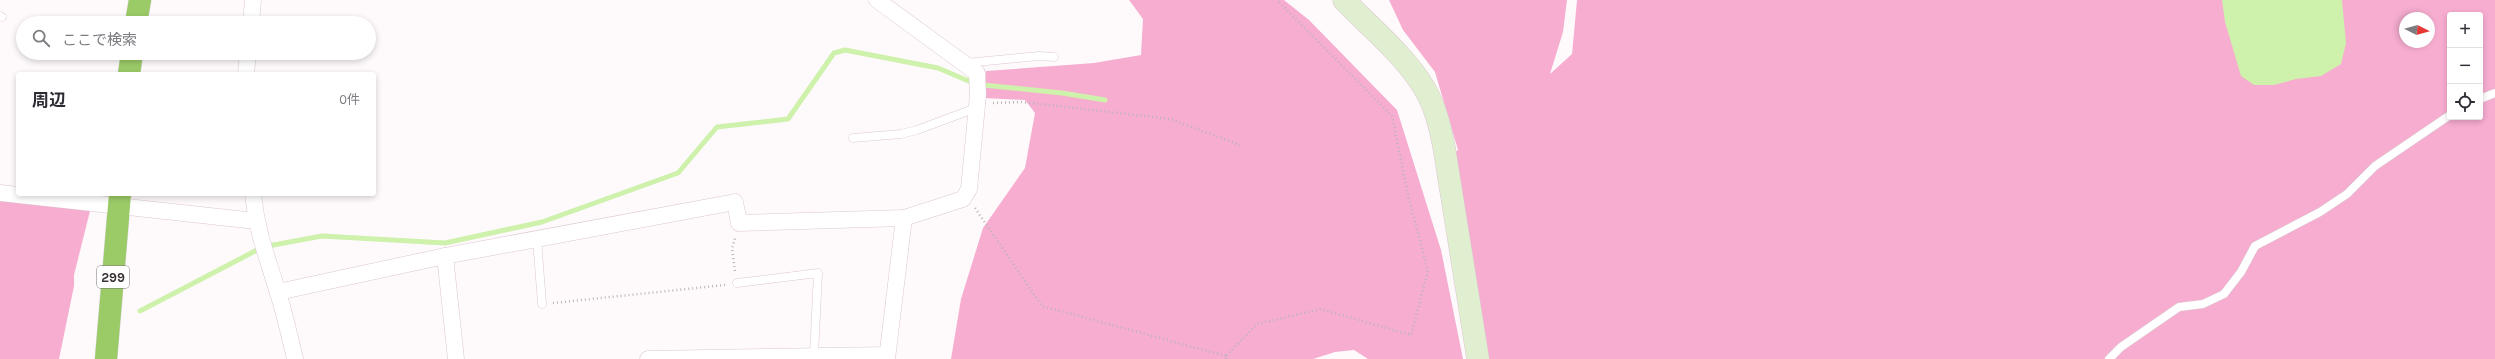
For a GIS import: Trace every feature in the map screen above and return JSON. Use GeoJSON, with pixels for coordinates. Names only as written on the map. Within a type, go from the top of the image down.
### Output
{"type":"FeatureCollection","features":[{"type":"Feature","properties":{"kind":"highway"},"geometry":{"type":"LineString","coordinates":[[137,16],[140,0]]}},
{"type":"Feature","properties":{"kind":"highway"},"geometry":{"type":"LineString","coordinates":[[130,72],[131,60]]}},
{"type":"Feature","properties":{"kind":"highway","name":"299"},"geometry":{"type":"LineString","coordinates":[[106,359],[119,200]]}},
{"type":"Feature","properties":{"kind":"street"},"geometry":{"type":"LineString","coordinates":[[252,16],[253,0]]}},
{"type":"Feature","properties":{"kind":"street"},"geometry":{"type":"LineString","coordinates":[[278,292],[445,256],[735,202],[739,224],[904,218],[963,199],[969,189],[977,106],[977,73],[961,64],[877,0]]}},
{"type":"Feature","properties":{"kind":"street"},"geometry":{"type":"LineString","coordinates":[[1344,0],[1424,86],[1437,115],[1444,147],[1478,359]]}},
{"type":"Feature","properties":{"kind":"street"},"geometry":{"type":"LineString","coordinates":[[246,72],[247,60]]}},
{"type":"Feature","properties":{"kind":"street"},"geometry":{"type":"LineString","coordinates":[[0,192],[16,193]]}},
{"type":"Feature","properties":{"kind":"street"},"geometry":{"type":"LineString","coordinates":[[60,196],[119,200],[256,221]]}},
{"type":"Feature","properties":{"kind":"street"},"geometry":{"type":"LineString","coordinates":[[253,196],[256,221],[265,257],[278,292],[295,359]]}},
{"type":"Feature","properties":{"kind":"street"},"geometry":{"type":"LineString","coordinates":[[648,359],[769,358],[814,355],[887,357],[904,218]]}},
{"type":"Feature","properties":{"kind":"street"},"geometry":{"type":"LineString","coordinates":[[445,256],[456,359]]}},
{"type":"Feature","properties":{"kind":"lane"},"geometry":{"type":"LineString","coordinates":[[961,64],[1039,56],[1054,57]]}},
{"type":"Feature","properties":{"kind":"lane"},"geometry":{"type":"LineString","coordinates":[[2483,98],[2495,93]]}},
{"type":"Feature","properties":{"kind":"lane"},"geometry":{"type":"LineString","coordinates":[[853,138],[901,134],[917,130],[977,106]]}},
{"type":"Feature","properties":{"kind":"lane"},"geometry":{"type":"LineString","coordinates":[[2109,359],[2121,347],[2179,307],[2203,304],[2224,294],[2241,272],[2255,246],[2320,212],[2347,194],[2375,166],[2447,117]]}},
{"type":"Feature","properties":{"kind":"lane"},"geometry":{"type":"LineString","coordinates":[[537,239],[542,304]]}},
{"type":"Feature","properties":{"kind":"lane"},"geometry":{"type":"LineString","coordinates":[[737,283],[818,273],[814,355]]}},
{"type":"Feature","properties":{"kind":"path"},"geometry":{"type":"LineString","coordinates":[[965,194],[1042,306],[1226,357],[1257,324],[1322,309],[1411,335],[1428,272],[1408,195],[1392,116],[1277,0]]}},
{"type":"Feature","properties":{"kind":"path"},"geometry":{"type":"LineString","coordinates":[[977,106],[1022,102],[1170,118],[1243,146]]}},
{"type":"Feature","properties":{"kind":"path"},"geometry":{"type":"LineString","coordinates":[[542,304],[737,283],[732,249],[739,224]]}},
{"type":"Feature","properties":{"kind":"shaded area"},"geometry":{"type":"Polygon","coordinates":[[[1129,0],[1284,0],[1309,20],[1397,110],[1441,250],[1463,359],[1368,359],[1354,350],[1335,352],[1313,359],[951,359],[961,299],[983,228],[1025,168],[1035,113],[1025,100],[984,98],[986,71],[1094,63],[1141,55],[1143,19],[1129,0]]]}},
{"type":"Feature","properties":{"kind":"shaded area"},"geometry":{"type":"Polygon","coordinates":[[[1389,0],[1567,0],[1563,32],[1550,74],[1572,54],[1577,0],[2495,0],[2495,359],[1474,359],[1442,162],[1458,150],[1435,72],[1403,30],[1389,0]]]}},
{"type":"Feature","properties":{"kind":"shaded area"},"geometry":{"type":"Polygon","coordinates":[[[2222,0],[2342,0],[2346,43],[2341,64],[2321,76],[2296,79],[2274,85],[2254,85],[2241,76],[2225,22],[2222,0]]]}},
{"type":"Feature","properties":{"kind":"shaded area"},"geometry":{"type":"Polygon","coordinates":[[[0,200],[90,211],[74,275],[74,286],[59,359],[0,359],[0,200]]]}},
{"type":"Feature","properties":{"kind":"waterway"},"geometry":{"type":"LineString","coordinates":[[268,246],[322,236],[445,243],[542,222],[678,173],[717,127],[788,119],[834,53],[845,50],[938,68],[971,82]]}},
{"type":"Feature","properties":{"kind":"waterway"},"geometry":{"type":"LineString","coordinates":[[983,85],[1062,93],[1105,100]]}},
{"type":"Feature","properties":{"kind":"waterway"},"geometry":{"type":"LineString","coordinates":[[140,311],[257,250]]}}]}
